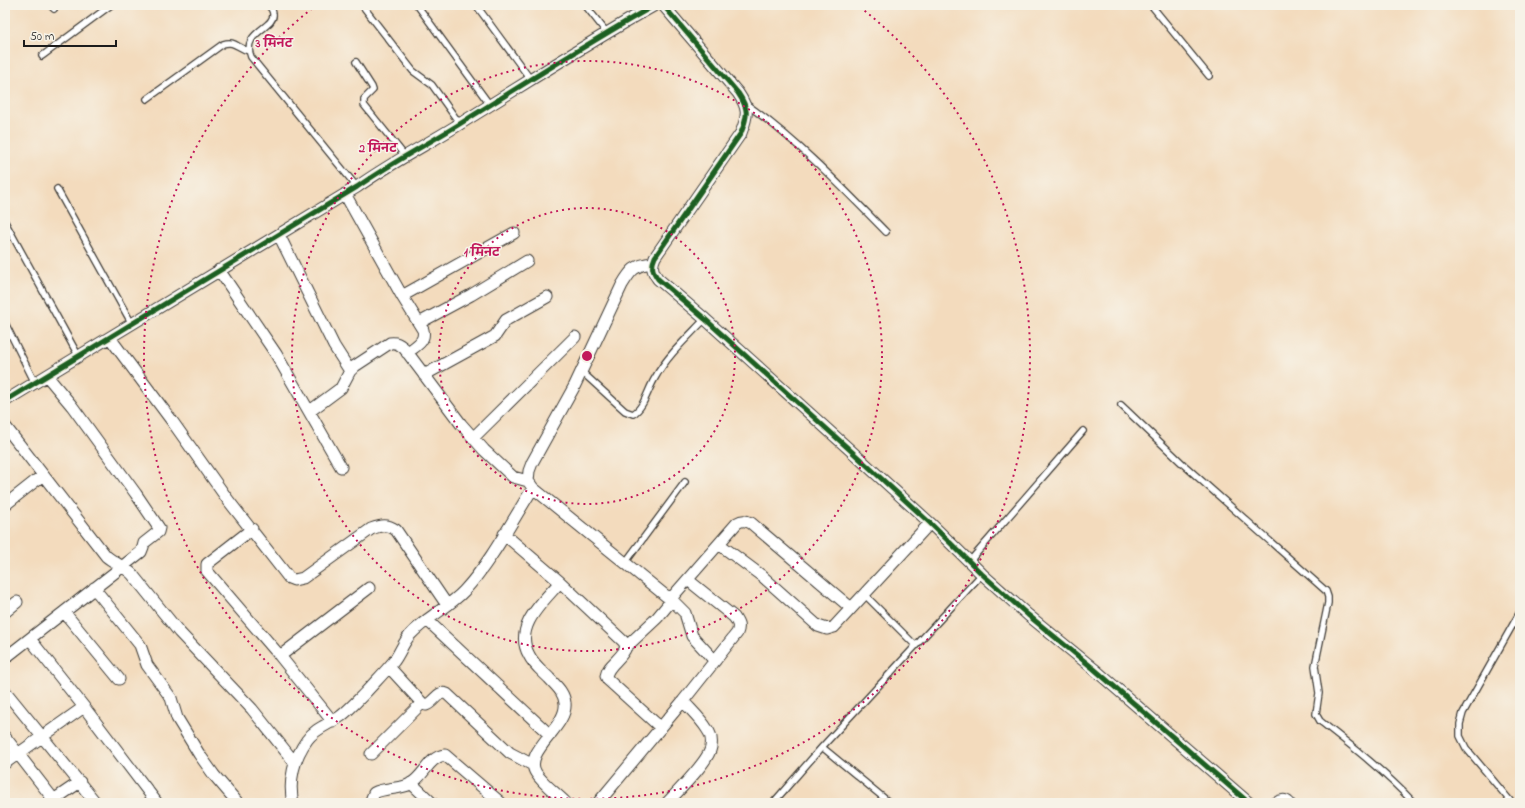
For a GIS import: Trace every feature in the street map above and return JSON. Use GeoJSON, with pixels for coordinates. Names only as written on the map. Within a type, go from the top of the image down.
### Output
{"type":"FeatureCollection","features":[{"type":"Feature","properties":{"kind":"street"},"geometry":{"type":"LineString","coordinates":[[663,5],[738,93],[745,104],[747,114],[746,122],[741,133],[655,257],[653,272],[658,279],[705,319],[930,523],[969,562],[1028,615],[1094,669],[1249,803]]}},
{"type":"Feature","properties":{"kind":"street"},"geometry":{"type":"LineString","coordinates":[[5,401],[79,358],[219,270],[279,235],[405,156],[490,106],[648,7]]}},
{"type":"Feature","properties":{"kind":"street"},"geometry":{"type":"LineString","coordinates":[[345,194],[424,335],[422,341],[407,353]]}},
{"type":"Feature","properties":{"kind":"street"},"geometry":{"type":"LineString","coordinates":[[402,296],[514,233]]}},
{"type":"Feature","properties":{"kind":"street"},"geometry":{"type":"LineString","coordinates":[[279,235],[334,346],[350,371]]}},
{"type":"Feature","properties":{"kind":"street"},"geometry":{"type":"LineString","coordinates":[[419,324],[527,261]]}},
{"type":"Feature","properties":{"kind":"street"},"geometry":{"type":"LineString","coordinates":[[293,803],[291,793],[295,763],[300,749],[308,738],[317,730],[333,722],[352,706],[389,666],[409,636],[463,592],[476,577],[504,534],[531,484],[528,471],[582,372],[622,285],[630,272],[640,264],[653,263]]}},
{"type":"Feature","properties":{"kind":"street"},"geometry":{"type":"LineString","coordinates":[[219,270],[276,354],[341,467]]}},
{"type":"Feature","properties":{"kind":"street"},"geometry":{"type":"LineString","coordinates":[[424,375],[495,336],[506,320],[547,297]]}},
{"type":"Feature","properties":{"kind":"street"},"geometry":{"type":"LineString","coordinates":[[473,438],[575,337]]}},
{"type":"Feature","properties":{"kind":"street"},"geometry":{"type":"LineString","coordinates":[[110,338],[172,421],[228,500],[289,578],[294,580],[303,578],[371,529],[382,525],[390,526],[396,530],[447,605]]}},
{"type":"Feature","properties":{"kind":"street"},"geometry":{"type":"LineString","coordinates":[[310,411],[341,388],[350,371],[356,366],[390,343],[394,342],[399,344],[473,438],[506,472],[531,484],[625,563],[670,598],[685,613],[692,636],[715,661]]}},
{"type":"Feature","properties":{"kind":"street"},"geometry":{"type":"LineString","coordinates":[[5,658],[140,552],[144,547],[144,543],[158,532],[159,528],[72,406],[46,376]]}},
{"type":"Feature","properties":{"kind":"street"},"geometry":{"type":"LineString","coordinates":[[5,426],[106,556],[113,562],[123,566],[132,574],[180,632],[252,709],[295,763]]}},
{"type":"Feature","properties":{"kind":"street"},"geometry":{"type":"LineString","coordinates":[[5,505],[43,475]]}},
{"type":"Feature","properties":{"kind":"street"},"geometry":{"type":"LineString","coordinates":[[661,728],[608,680],[606,676],[609,668],[624,652],[626,647],[657,618],[670,598],[741,520],[746,520],[751,523],[851,608]]}},
{"type":"Feature","properties":{"kind":"street"},"geometry":{"type":"LineString","coordinates":[[719,544],[762,576],[818,626],[827,629],[834,627],[930,523]]}},
{"type":"Feature","properties":{"kind":"street"},"geometry":{"type":"LineString","coordinates":[[252,529],[208,564],[207,571],[280,656],[333,722]]}},
{"type":"Feature","properties":{"kind":"street"},"geometry":{"type":"LineString","coordinates":[[504,534],[560,582],[624,642],[626,647]]}},
{"type":"Feature","properties":{"kind":"street"},"geometry":{"type":"LineString","coordinates":[[598,803],[661,728],[737,633],[739,628],[734,617],[688,580]]}},
{"type":"Feature","properties":{"kind":"street"},"geometry":{"type":"LineString","coordinates":[[560,582],[532,614],[526,627],[524,643],[529,656],[562,692],[565,704],[564,714],[534,757],[533,765],[535,772],[540,778],[566,803]]}},
{"type":"Feature","properties":{"kind":"street"},"geometry":{"type":"LineString","coordinates":[[94,588],[140,645],[147,665],[171,698],[177,718],[214,775],[238,803]]}},
{"type":"Feature","properties":{"kind":"street"},"geometry":{"type":"LineString","coordinates":[[280,656],[369,588]]}},
{"type":"Feature","properties":{"kind":"street"},"geometry":{"type":"LineString","coordinates":[[5,612],[17,602]]}},
{"type":"Feature","properties":{"kind":"street"},"geometry":{"type":"LineString","coordinates":[[64,612],[118,679]]}},
{"type":"Feature","properties":{"kind":"street"},"geometry":{"type":"LineString","coordinates":[[427,620],[550,736]]}},
{"type":"Feature","properties":{"kind":"street"},"geometry":{"type":"LineString","coordinates":[[30,639],[157,803]]}},
{"type":"Feature","properties":{"kind":"street"},"geometry":{"type":"LineString","coordinates":[[389,666],[422,703],[426,705],[430,704],[439,694],[443,692],[448,694],[510,753],[533,765]]}},
{"type":"Feature","properties":{"kind":"street"},"geometry":{"type":"LineString","coordinates":[[5,691],[96,803]]}},
{"type":"Feature","properties":{"kind":"street"},"geometry":{"type":"LineString","coordinates":[[668,803],[698,768],[708,755],[711,748],[711,739],[708,730],[683,701]]}},
{"type":"Feature","properties":{"kind":"street"},"geometry":{"type":"LineString","coordinates":[[371,754],[422,703]]}},
{"type":"Feature","properties":{"kind":"street"},"geometry":{"type":"LineString","coordinates":[[5,763],[84,707]]}},
{"type":"Feature","properties":{"kind":"street"},"geometry":{"type":"LineString","coordinates":[[5,737],[19,754],[52,801],[80,782]]}},
{"type":"Feature","properties":{"kind":"street"},"geometry":{"type":"LineString","coordinates":[[370,803],[374,793],[380,790],[411,784],[434,758],[446,755],[501,803]]}},
{"type":"Feature","properties":{"kind":"street"},"geometry":{"type":"LineString","coordinates":[[411,784],[432,803]]}},
{"type":"Feature","properties":{"kind":"street"},"geometry":{"type":"LineString","coordinates":[[1276,803],[1281,800],[1285,800],[1289,803]]}},
{"type":"Feature","properties":{"kind":"lane"},"geometry":{"type":"LineString","coordinates":[[42,56],[111,5]]}},
{"type":"Feature","properties":{"kind":"lane"},"geometry":{"type":"LineString","coordinates":[[268,5],[273,14],[272,20],[251,40],[249,45],[251,56],[357,187]]}},
{"type":"Feature","properties":{"kind":"lane"},"geometry":{"type":"LineString","coordinates":[[362,5],[413,71],[432,86],[460,124]]}},
{"type":"Feature","properties":{"kind":"lane"},"geometry":{"type":"LineString","coordinates":[[417,5],[490,106]]}},
{"type":"Feature","properties":{"kind":"lane"},"geometry":{"type":"LineString","coordinates":[[476,5],[531,80]]}},
{"type":"Feature","properties":{"kind":"lane"},"geometry":{"type":"LineString","coordinates":[[585,5],[607,33]]}},
{"type":"Feature","properties":{"kind":"lane"},"geometry":{"type":"LineString","coordinates":[[1151,5],[1209,76]]}},
{"type":"Feature","properties":{"kind":"lane"},"geometry":{"type":"LineString","coordinates":[[147,99],[223,44],[234,42],[243,50],[249,51]]}},
{"type":"Feature","properties":{"kind":"lane"},"geometry":{"type":"LineString","coordinates":[[356,62],[373,90],[364,99],[364,105],[405,156]]}},
{"type":"Feature","properties":{"kind":"lane"},"geometry":{"type":"LineString","coordinates":[[745,104],[798,144],[886,232]]}},
{"type":"Feature","properties":{"kind":"lane"},"geometry":{"type":"LineString","coordinates":[[57,190],[132,324]]}},
{"type":"Feature","properties":{"kind":"lane"},"geometry":{"type":"LineString","coordinates":[[5,222],[79,358]]}},
{"type":"Feature","properties":{"kind":"lane"},"geometry":{"type":"LineString","coordinates":[[582,372],[625,411],[632,414],[635,413],[645,399],[655,377],[664,364],[705,319]]}},
{"type":"Feature","properties":{"kind":"lane"},"geometry":{"type":"LineString","coordinates":[[5,323],[35,383]]}},
{"type":"Feature","properties":{"kind":"lane"},"geometry":{"type":"LineString","coordinates":[[1121,405],[1184,465],[1326,591],[1328,604],[1315,666],[1319,693],[1316,714],[1320,721],[1375,765],[1414,803]]}},
{"type":"Feature","properties":{"kind":"lane"},"geometry":{"type":"LineString","coordinates":[[969,562],[1083,431]]}},
{"type":"Feature","properties":{"kind":"lane"},"geometry":{"type":"LineString","coordinates":[[625,563],[685,482]]}},
{"type":"Feature","properties":{"kind":"lane"},"geometry":{"type":"LineString","coordinates":[[773,803],[915,645],[982,574]]}},
{"type":"Feature","properties":{"kind":"lane"},"geometry":{"type":"LineString","coordinates":[[864,594],[915,645]]}},
{"type":"Feature","properties":{"kind":"lane"},"geometry":{"type":"LineString","coordinates":[[1512,803],[1466,748],[1460,736],[1460,724],[1463,713],[1520,612]]}},
{"type":"Feature","properties":{"kind":"lane"},"geometry":{"type":"LineString","coordinates":[[822,747],[890,803]]}},
{"type":"Feature","properties":{"kind":"cycle path"},"geometry":{"type":"LineString","coordinates":[[5,401],[655,5]]}},
{"type":"Feature","properties":{"kind":"cycle path"},"geometry":{"type":"LineString","coordinates":[[663,5],[738,93],[746,108],[746,117],[741,133],[655,257],[653,268],[658,279],[705,319],[849,449],[930,523],[982,574],[1028,615],[1094,669],[1249,803]]}}]}
